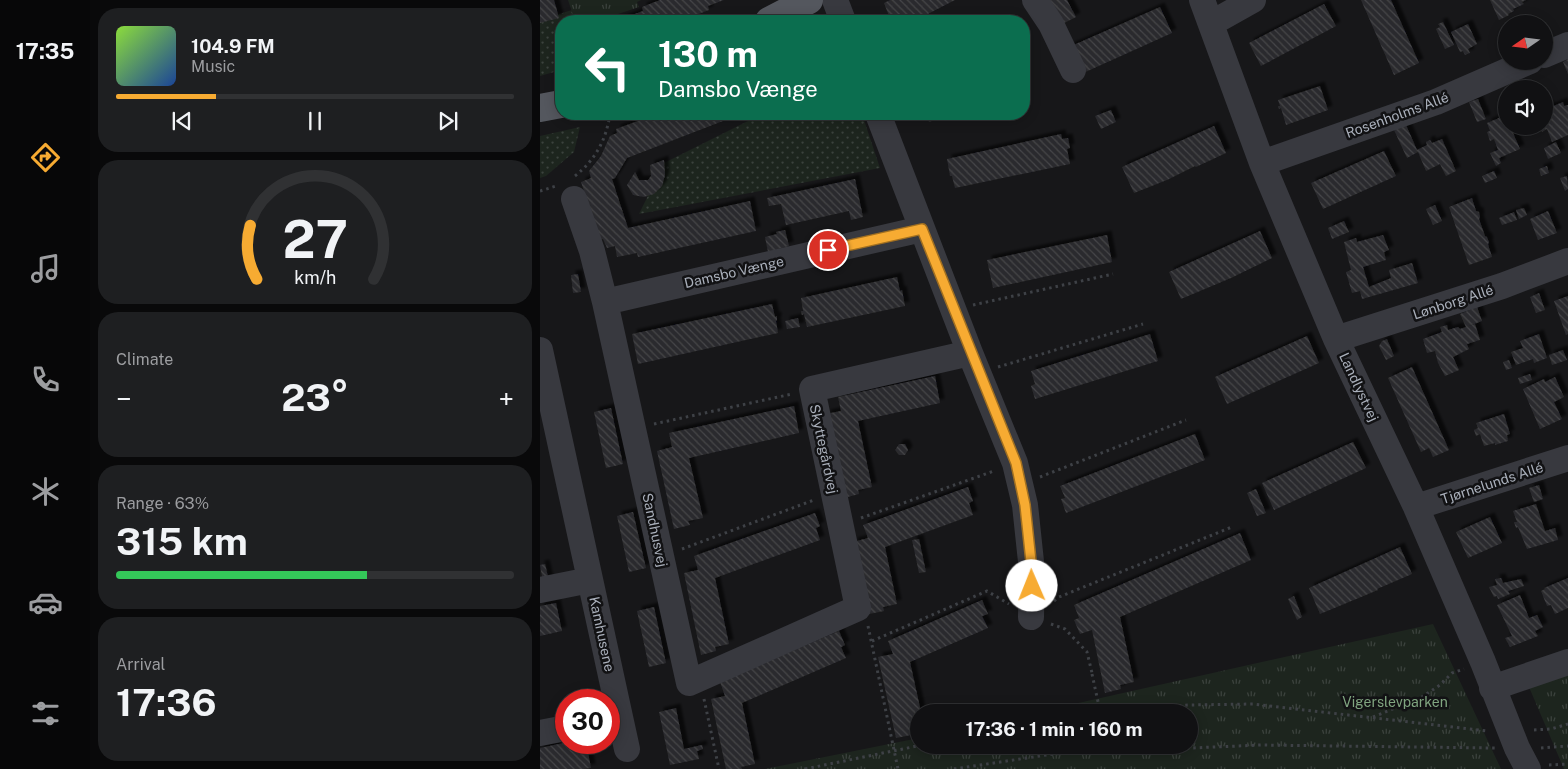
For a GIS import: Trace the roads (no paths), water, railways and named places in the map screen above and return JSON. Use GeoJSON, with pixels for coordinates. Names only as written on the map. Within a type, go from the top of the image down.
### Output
{"type":"FeatureCollection","features":[{"type":"Feature","properties":{"kind":"main road"},"geometry":{"type":"LineString","coordinates":[[780,15],[809,0]]}},
{"type":"Feature","properties":{"kind":"main road"},"geometry":{"type":"LineString","coordinates":[[540,108],[555,105]]}},
{"type":"Feature","properties":{"kind":"street"},"geometry":{"type":"LineString","coordinates":[[834,0],[840,15]]}},
{"type":"Feature","properties":{"kind":"street"},"geometry":{"type":"LineString","coordinates":[[1035,0],[1051,24],[1073,70]]}},
{"type":"Feature","properties":{"kind":"street"},"geometry":{"type":"LineString","coordinates":[[1207,11],[1253,0]]}},
{"type":"Feature","properties":{"kind":"street","name":"Landlystvej"},"geometry":{"type":"LineString","coordinates":[[1207,11],[1262,163],[1336,339],[1416,507],[1483,662],[1517,748],[1535,759]]}},
{"type":"Feature","properties":{"kind":"street"},"geometry":{"type":"LineString","coordinates":[[1553,51],[1568,45]]}},
{"type":"Feature","properties":{"kind":"street","name":"Rosenholms Allé"},"geometry":{"type":"LineString","coordinates":[[1262,163],[1436,102],[1509,70]]}},
{"type":"Feature","properties":{"kind":"street"},"geometry":{"type":"LineString","coordinates":[[880,120],[1018,474],[1025,505],[1032,571],[1031,617]]}},
{"type":"Feature","properties":{"kind":"street","name":"Sandhusvej"},"geometry":{"type":"LineString","coordinates":[[569,188],[592,251],[605,302],[688,683]]}},
{"type":"Feature","properties":{"kind":"street","name":"Damsbo Vænge"},"geometry":{"type":"LineString","coordinates":[[605,302],[922,229]]}},
{"type":"Feature","properties":{"kind":"street","name":"Lønborg Allé"},"geometry":{"type":"LineString","coordinates":[[1336,339],[1502,286],[1568,261]]}},
{"type":"Feature","properties":{"kind":"street","name":"Kamhusene"},"geometry":{"type":"LineString","coordinates":[[540,350],[550,446],[590,580],[609,689]]}},
{"type":"Feature","properties":{"kind":"street","name":"Skyttegårdvej"},"geometry":{"type":"LineString","coordinates":[[688,683],[858,608],[812,389],[974,363]]}},
{"type":"Feature","properties":{"kind":"street","name":"Tjørnelunds Allé"},"geometry":{"type":"LineString","coordinates":[[1416,507],[1568,458]]}},
{"type":"Feature","properties":{"kind":"street","name":"Kamhusene"},"geometry":{"type":"LineString","coordinates":[[540,590],[590,580]]}},
{"type":"Feature","properties":{"kind":"street"},"geometry":{"type":"LineString","coordinates":[[1492,688],[1568,662]]}},
{"type":"Feature","properties":{"kind":"street"},"geometry":{"type":"LineString","coordinates":[[540,733],[555,730]]}},
{"type":"Feature","properties":{"kind":"street","name":"Kamhusene"},"geometry":{"type":"LineString","coordinates":[[620,732],[627,749]]}},
{"type":"Feature","properties":{"kind":"park label","name":"Vigerslevparken"},"geometry":{"type":"Point","coordinates":[1395,702]}}]}
